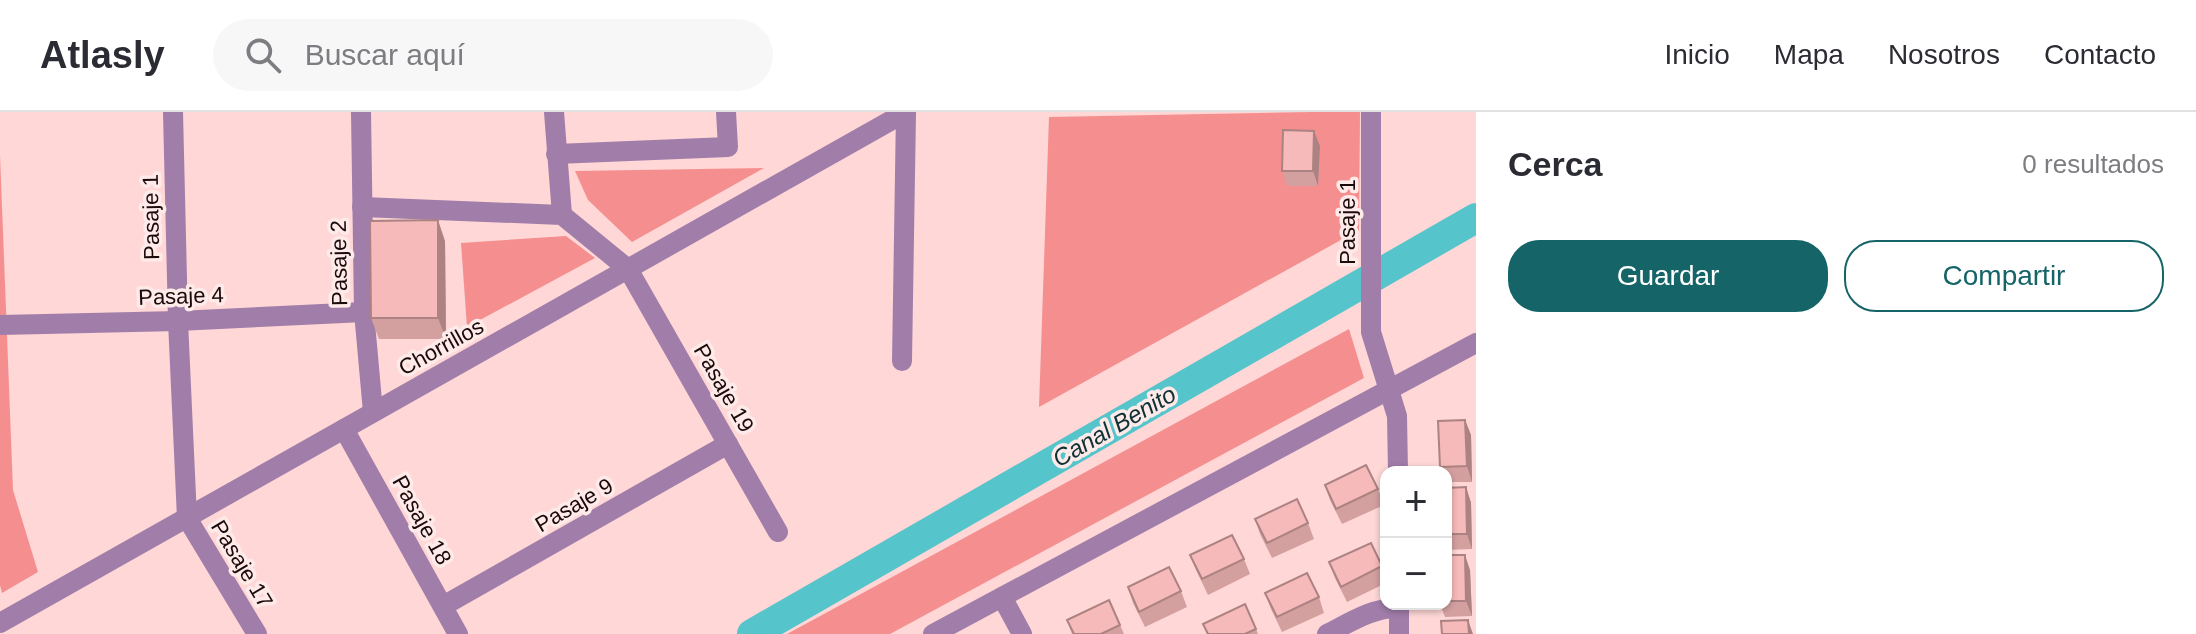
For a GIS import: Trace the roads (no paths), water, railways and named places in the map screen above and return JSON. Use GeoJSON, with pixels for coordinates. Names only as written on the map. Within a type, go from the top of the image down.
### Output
{"type":"FeatureCollection","features":[{"type":"Feature","properties":{"kind":"street","name":"Pasaje 1"},"geometry":{"type":"LineString","coordinates":[[173,112],[178,321]]}},
{"type":"Feature","properties":{"kind":"street","name":"Pasaje 2"},"geometry":{"type":"LineString","coordinates":[[361,112],[364,312],[373,412]]}},
{"type":"Feature","properties":{"kind":"street"},"geometry":{"type":"LineString","coordinates":[[554,112],[562,215]]}},
{"type":"Feature","properties":{"kind":"street"},"geometry":{"type":"LineString","coordinates":[[556,154],[728,147],[726,112]]}},
{"type":"Feature","properties":{"kind":"street"},"geometry":{"type":"LineString","coordinates":[[902,361],[906,112]]}},
{"type":"Feature","properties":{"kind":"street","name":"Chorrillos"},"geometry":{"type":"LineString","coordinates":[[0,623],[906,112]]}},
{"type":"Feature","properties":{"kind":"street","name":"Pasaje 1"},"geometry":{"type":"LineString","coordinates":[[1371,112],[1371,332],[1397,416],[1398,466]]}},
{"type":"Feature","properties":{"kind":"street"},"geometry":{"type":"LineString","coordinates":[[362,207],[562,215],[628,269]]}},
{"type":"Feature","properties":{"kind":"street","name":"Pasaje 19"},"geometry":{"type":"LineString","coordinates":[[628,269],[778,532]]}},
{"type":"Feature","properties":{"kind":"street","name":"Pasaje 4"},"geometry":{"type":"LineString","coordinates":[[0,325],[364,312]]}},
{"type":"Feature","properties":{"kind":"street"},"geometry":{"type":"LineString","coordinates":[[178,321],[187,518]]}},
{"type":"Feature","properties":{"kind":"street"},"geometry":{"type":"LineString","coordinates":[[933,634],[1476,343]]}},
{"type":"Feature","properties":{"kind":"street","name":"Pasaje 18"},"geometry":{"type":"LineString","coordinates":[[344,429],[458,634]]}},
{"type":"Feature","properties":{"kind":"street","name":"Pasaje 9"},"geometry":{"type":"LineString","coordinates":[[443,606],[728,444]]}},
{"type":"Feature","properties":{"kind":"street","name":"Pasaje 17"},"geometry":{"type":"LineString","coordinates":[[187,518],[257,634]]}},
{"type":"Feature","properties":{"kind":"street"},"geometry":{"type":"LineString","coordinates":[[1002,597],[1022,634]]}},
{"type":"Feature","properties":{"kind":"street"},"geometry":{"type":"LineString","coordinates":[[1327,634],[1380,610]]}},
{"type":"Feature","properties":{"kind":"street"},"geometry":{"type":"LineString","coordinates":[[1399,610],[1399,634]]}},
{"type":"Feature","properties":{"kind":"waterway","name":"Canal Benito"},"geometry":{"type":"LineString","coordinates":[[752,634],[1476,218]]}}]}
